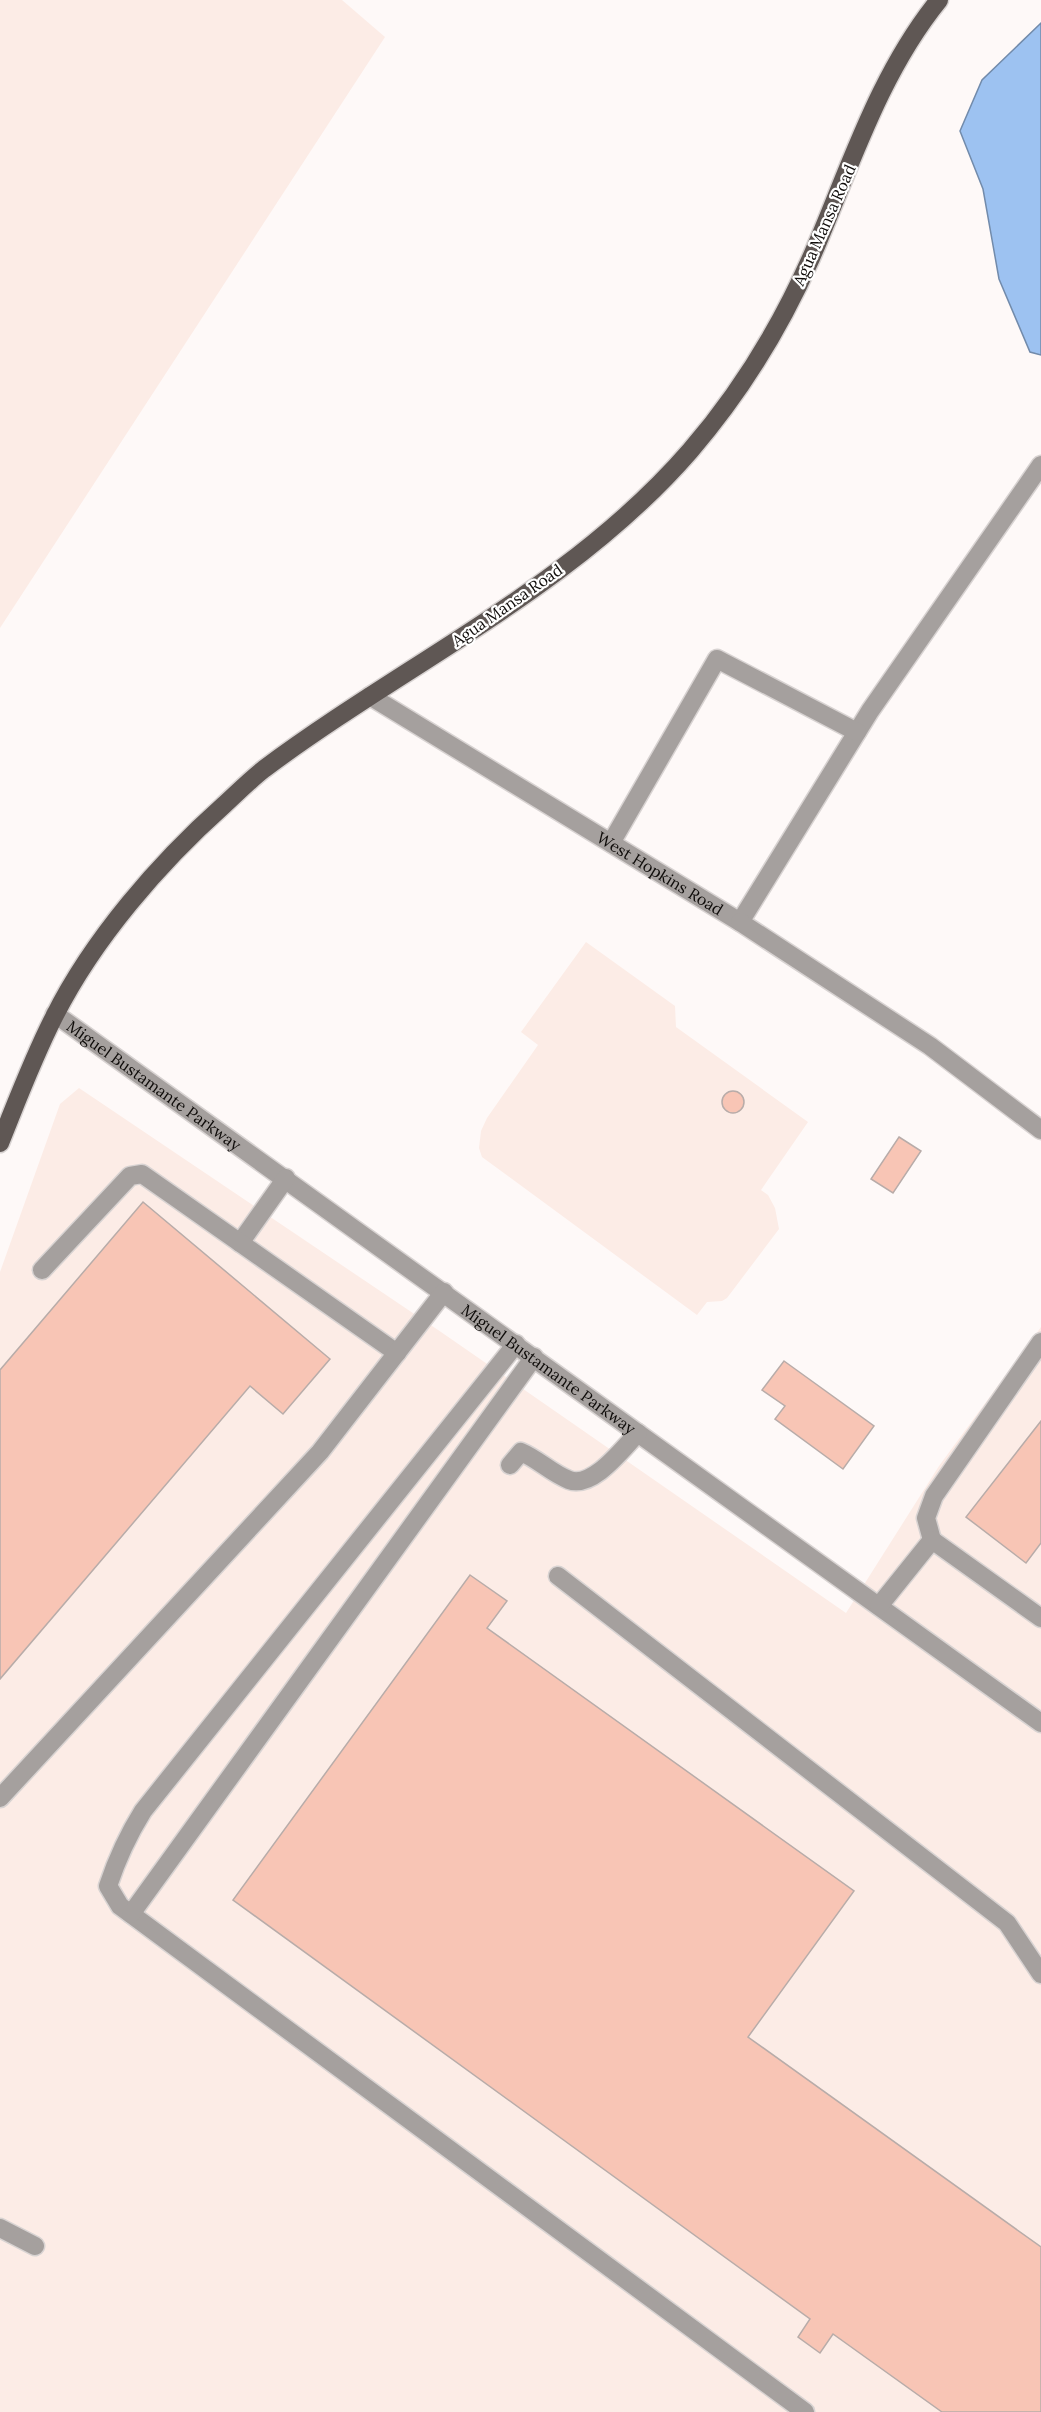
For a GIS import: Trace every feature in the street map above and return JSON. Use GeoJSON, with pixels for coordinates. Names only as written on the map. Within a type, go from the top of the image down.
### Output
{"type":"FeatureCollection","features":[{"type":"Feature","properties":{"kind":"main road","name":"Agua Mansa Road"},"geometry":{"type":"LineString","coordinates":[[0,1143],[55,1014],[105,936],[139,892],[196,830],[260,772],[370,696],[487,622],[565,565],[630,514],[692,448],[740,386],[780,321],[811,259],[895,66],[939,0]]}},
{"type":"Feature","properties":{"kind":"street","name":"West Hopkins Road"},"geometry":{"type":"LineString","coordinates":[[370,696],[740,922],[870,711],[1041,465]]}},
{"type":"Feature","properties":{"kind":"street"},"geometry":{"type":"LineString","coordinates":[[610,843],[717,659],[857,732]]}},
{"type":"Feature","properties":{"kind":"street"},"geometry":{"type":"LineString","coordinates":[[740,922],[930,1046],[1041,1130]]}},
{"type":"Feature","properties":{"kind":"street","name":"Miguel Bustamante Parkway"},"geometry":{"type":"LineString","coordinates":[[55,1014],[1041,1723]]}},
{"type":"Feature","properties":{"kind":"street"},"geometry":{"type":"LineString","coordinates":[[42,1270],[130,1176],[142,1174],[397,1353]]}},
{"type":"Feature","properties":{"kind":"street"},"geometry":{"type":"LineString","coordinates":[[240,1243],[285,1178]]}},
{"type":"Feature","properties":{"kind":"street"},"geometry":{"type":"LineString","coordinates":[[0,1798],[320,1452],[444,1292]]}},
{"type":"Feature","properties":{"kind":"street"},"geometry":{"type":"LineString","coordinates":[[1041,1342],[934,1496],[926,1518],[932,1540],[1041,1618]]}},
{"type":"Feature","properties":{"kind":"street"},"geometry":{"type":"LineString","coordinates":[[516,1344],[143,1811],[115,1864],[108,1886],[120,1906],[805,2412]]}},
{"type":"Feature","properties":{"kind":"street"},"geometry":{"type":"LineString","coordinates":[[131,1914],[534,1357]]}},
{"type":"Feature","properties":{"kind":"street"},"geometry":{"type":"LineString","coordinates":[[510,1465],[521,1452],[571,1481],[585,1481],[603,1469],[639,1432]]}},
{"type":"Feature","properties":{"kind":"street"},"geometry":{"type":"LineString","coordinates":[[879,1606],[932,1540]]}},
{"type":"Feature","properties":{"kind":"street"},"geometry":{"type":"LineString","coordinates":[[558,1576],[1007,1923],[1041,1974]]}},
{"type":"Feature","properties":{"kind":"street"},"geometry":{"type":"LineString","coordinates":[[0,2228],[35,2246]]}},
{"type":"Feature","properties":{"kind":"shaded area"},"geometry":{"type":"Polygon","coordinates":[[[0,0],[342,0],[385,37],[0,628],[0,0]]]}},
{"type":"Feature","properties":{"kind":"shaded area"},"geometry":{"type":"Polygon","coordinates":[[[586,942],[675,1006],[676,1027],[808,1122],[761,1190],[768,1195],[775,1208],[779,1229],[727,1298],[722,1301],[707,1302],[697,1315],[482,1157],[479,1148],[481,1131],[487,1118],[538,1045],[521,1032],[586,942]]]}},
{"type":"Feature","properties":{"kind":"shaded area"},"geometry":{"type":"Polygon","coordinates":[[[79,1088],[441,1332],[846,1613],[939,1466],[1041,1327],[1041,2412],[0,2412],[0,1272],[60,1104],[79,1088]]]}},
{"type":"Feature","properties":{"kind":"water"},"geometry":{"type":"Polygon","coordinates":[[[1041,23],[1041,355],[1030,352],[999,279],[983,189],[960,131],[982,80],[1041,23]]]}},
{"type":"Feature","properties":{"kind":"building"},"geometry":{"type":"Polygon","coordinates":[[[733,1091],[741,1094],[744,1102],[741,1110],[733,1113],[725,1110],[722,1102],[725,1094],[733,1091]]]}},
{"type":"Feature","properties":{"kind":"building"},"geometry":{"type":"Polygon","coordinates":[[[899,1137],[921,1151],[893,1193],[871,1179],[899,1137]]]}},
{"type":"Feature","properties":{"kind":"building"},"geometry":{"type":"Polygon","coordinates":[[[143,1202],[330,1359],[283,1414],[250,1386],[0,1679],[0,1370],[143,1202]]]}},
{"type":"Feature","properties":{"kind":"building"},"geometry":{"type":"Polygon","coordinates":[[[784,1361],[874,1426],[843,1469],[775,1419],[785,1406],[762,1390],[784,1361]]]}},
{"type":"Feature","properties":{"kind":"building"},"geometry":{"type":"Polygon","coordinates":[[[1041,1421],[1041,1543],[1026,1563],[966,1517],[1041,1421]]]}},
{"type":"Feature","properties":{"kind":"building"},"geometry":{"type":"Polygon","coordinates":[[[470,1575],[507,1601],[487,1628],[854,1891],[748,2037],[1041,2247],[1041,2412],[942,2412],[833,2334],[820,2353],[798,2337],[810,2319],[233,1900],[470,1575]]]}}]}
